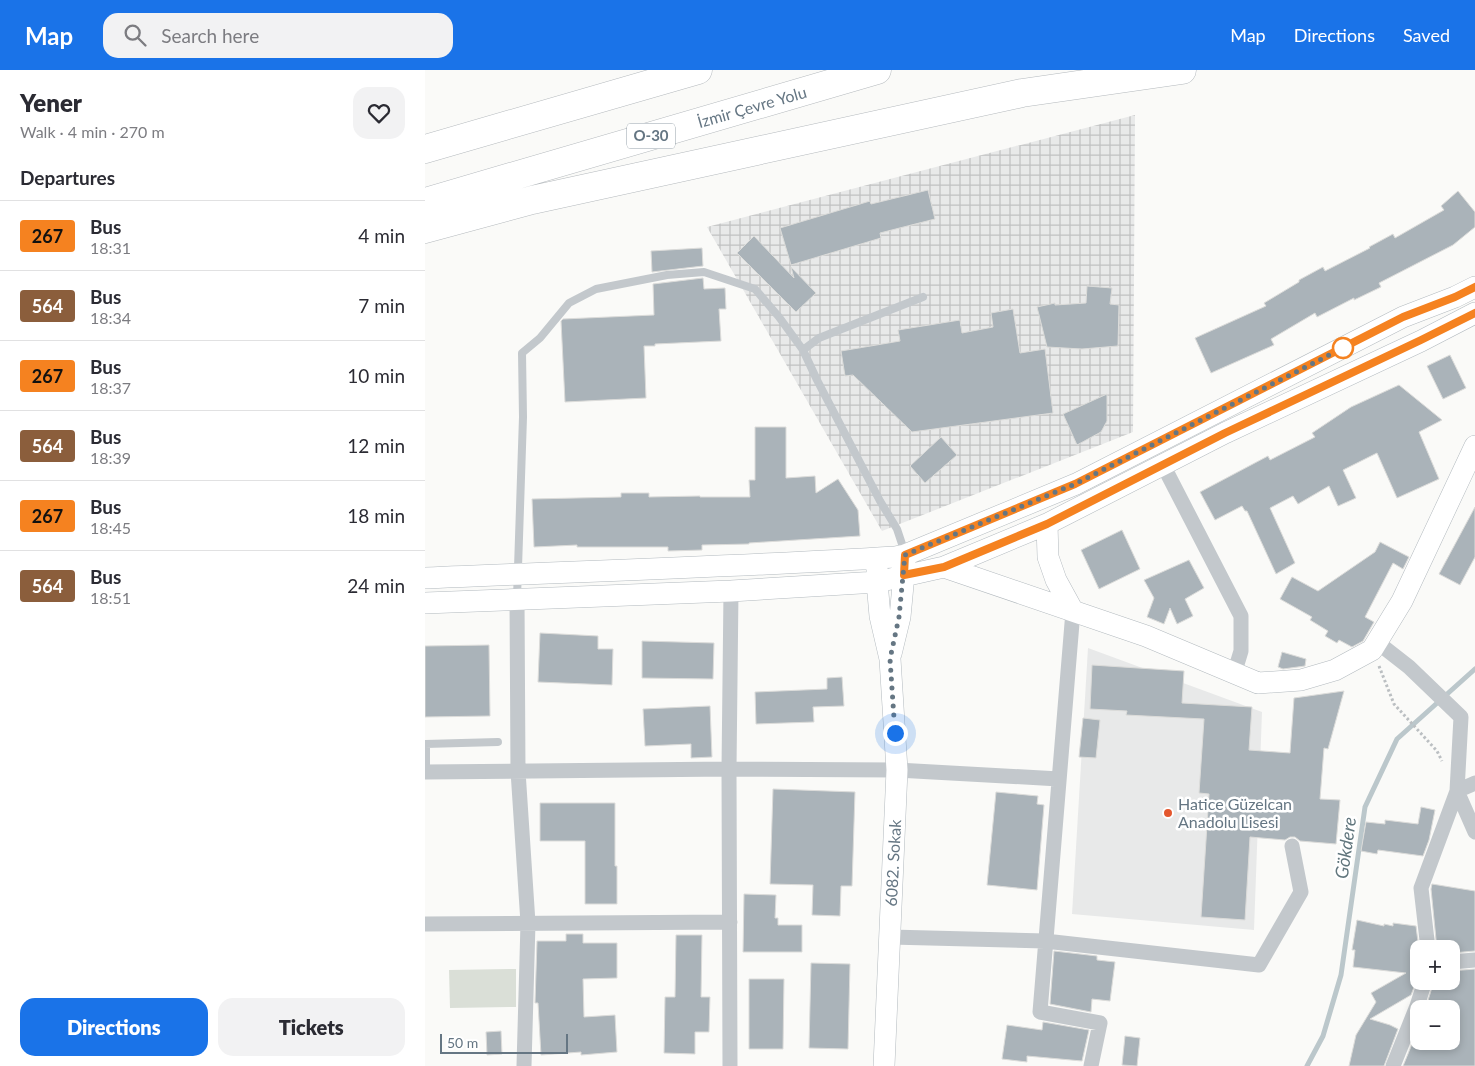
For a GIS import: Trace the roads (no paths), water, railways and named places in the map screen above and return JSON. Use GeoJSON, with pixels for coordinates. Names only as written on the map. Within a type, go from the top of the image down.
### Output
{"type":"FeatureCollection","features":[{"type":"Feature","properties":{"kind":"highway"},"geometry":{"type":"LineString","coordinates":[[619,93],[665,70]]}},
{"type":"Feature","properties":{"kind":"highway"},"geometry":{"type":"LineString","coordinates":[[425,149],[698,70]]}},
{"type":"Feature","properties":{"kind":"highway","name":"İzmir Çevre Yolu"},"geometry":{"type":"LineString","coordinates":[[425,202],[877,70]]}},
{"type":"Feature","properties":{"kind":"highway"},"geometry":{"type":"LineString","coordinates":[[425,228],[532,200],[1022,93],[1182,70]]}},
{"type":"Feature","properties":{"kind":"main road"},"geometry":{"type":"LineString","coordinates":[[425,603],[731,591],[877,582],[905,565],[1075,484],[1403,317],[1455,297],[1475,287]]}},
{"type":"Feature","properties":{"kind":"main road"},"geometry":{"type":"LineString","coordinates":[[944,567],[1047,524],[1225,433],[1475,313]]}},
{"type":"Feature","properties":{"kind":"main road"},"geometry":{"type":"LineString","coordinates":[[425,578],[627,568],[765,565],[878,558],[905,565],[944,567],[1146,636],[1258,683],[1301,680],[1335,670],[1374,646],[1402,601],[1475,446]]}},
{"type":"Feature","properties":{"kind":"main road"},"geometry":{"type":"LineString","coordinates":[[1047,524],[1048,557],[1056,580],[1073,611]]}},
{"type":"Feature","properties":{"kind":"main road"},"geometry":{"type":"LineString","coordinates":[[878,558],[877,582],[880,616],[890,659]]}},
{"type":"Feature","properties":{"kind":"main road"},"geometry":{"type":"LineString","coordinates":[[890,659],[899,617],[905,565]]}},
{"type":"Feature","properties":{"kind":"main road","name":"6082. Sokak"},"geometry":{"type":"LineString","coordinates":[[884,1066],[897,770],[890,659]]}},
{"type":"Feature","properties":{"kind":"street"},"geometry":{"type":"LineString","coordinates":[[1163,465],[1241,616],[1241,645],[1235,674]]}},
{"type":"Feature","properties":{"kind":"street"},"geometry":{"type":"LineString","coordinates":[[730,1066],[729,769],[731,591]]}},
{"type":"Feature","properties":{"kind":"street"},"geometry":{"type":"LineString","coordinates":[[517,599],[518,771],[528,924],[524,1066]]}},
{"type":"Feature","properties":{"kind":"street"},"geometry":{"type":"LineString","coordinates":[[1073,611],[1040,1012],[1100,1023],[1091,1066]]}},
{"type":"Feature","properties":{"kind":"street"},"geometry":{"type":"LineString","coordinates":[[1374,646],[1409,667],[1461,717],[1457,791],[1421,888],[1427,940]]}},
{"type":"Feature","properties":{"kind":"street"},"geometry":{"type":"LineString","coordinates":[[426,772],[729,769],[897,770],[1059,779]]}},
{"type":"Feature","properties":{"kind":"street"},"geometry":{"type":"LineString","coordinates":[[1457,791],[1475,783]]}},
{"type":"Feature","properties":{"kind":"street"},"geometry":{"type":"LineString","coordinates":[[1457,791],[1475,832]]}},
{"type":"Feature","properties":{"kind":"street"},"geometry":{"type":"LineString","coordinates":[[890,937],[1045,941],[1259,965],[1301,892],[1292,846]]}},
{"type":"Feature","properties":{"kind":"street"},"geometry":{"type":"LineString","coordinates":[[425,924],[730,922]]}},
{"type":"Feature","properties":{"kind":"street"},"geometry":{"type":"LineString","coordinates":[[1460,961],[1475,960]]}},
{"type":"Feature","properties":{"kind":"street"},"geometry":{"type":"LineString","coordinates":[[1393,1066],[1422,990]]}},
{"type":"Feature","properties":{"kind":"lane"},"geometry":{"type":"LineString","coordinates":[[517,599],[523,417],[522,353],[539,338],[569,303],[596,289],[667,275],[704,272],[755,289],[779,317],[803,350],[880,501],[897,530],[905,565]]}},
{"type":"Feature","properties":{"kind":"lane"},"geometry":{"type":"LineString","coordinates":[[803,350],[819,338],[923,297]]}},
{"type":"Feature","properties":{"kind":"lane"},"geometry":{"type":"LineString","coordinates":[[426,772],[425,744],[498,742]]}},
{"type":"Feature","properties":{"kind":"waterway","name":"Gökdere"},"geometry":{"type":"LineString","coordinates":[[1307,1066],[1323,1036],[1341,975],[1365,807],[1397,739],[1475,669]]}},
{"type":"Feature","properties":{"kind":"place","name":"Hatice Güzelcan Anadolu Lisesi"},"geometry":{"type":"Point","coordinates":[1168,813]}}]}
